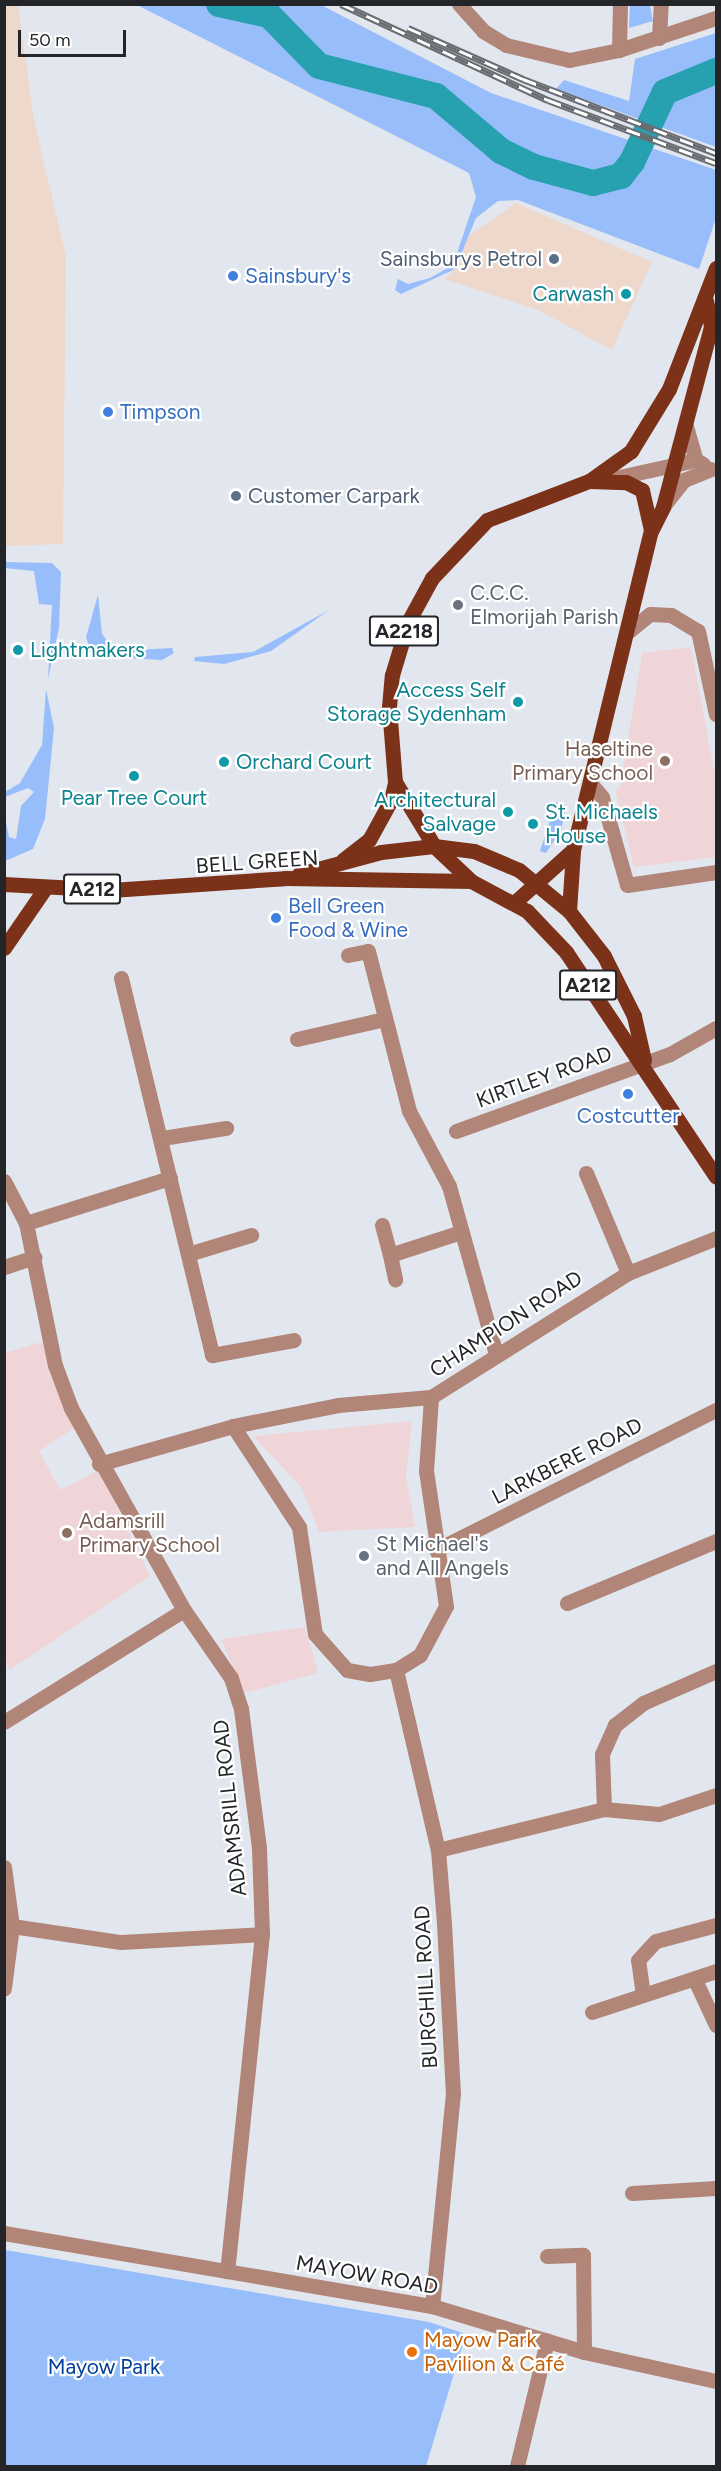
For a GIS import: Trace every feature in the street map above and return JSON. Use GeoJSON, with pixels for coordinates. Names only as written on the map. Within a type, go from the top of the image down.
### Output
{"type":"FeatureCollection","features":[{"type":"Feature","properties":{"kind":"main road","name":"A2218"},"geometry":{"type":"LineString","coordinates":[[343,860],[369,840],[395,782],[388,707],[392,675],[408,622],[432,578],[487,520],[589,481],[617,464],[644,436],[706,301],[717,268]]}},
{"type":"Feature","properties":{"kind":"main road","name":"A2218"},"geometry":{"type":"LineString","coordinates":[[569,911],[573,850],[629,632],[651,531],[663,507],[711,326],[706,301]]}},
{"type":"Feature","properties":{"kind":"main road","name":"A2218"},"geometry":{"type":"LineString","coordinates":[[589,481],[626,482],[642,490],[651,531]]}},
{"type":"Feature","properties":{"kind":"main road"},"geometry":{"type":"LineString","coordinates":[[395,782],[434,846],[471,881]]}},
{"type":"Feature","properties":{"kind":"main road","name":"A212"},"geometry":{"type":"LineString","coordinates":[[285,878],[343,860],[381,852],[434,846],[498,860],[539,885],[569,911],[604,956],[634,1016],[645,1063]]}},
{"type":"Feature","properties":{"kind":"main road","name":"A2218"},"geometry":{"type":"LineString","coordinates":[[521,907],[573,850]]}},
{"type":"Feature","properties":{"kind":"main road","name":"BELL GREEN"},"geometry":{"type":"LineString","coordinates":[[46,887],[183,889],[285,878],[471,881]]}},
{"type":"Feature","properties":{"kind":"main road","name":"A212"},"geometry":{"type":"LineString","coordinates":[[471,881],[521,907],[566,952],[645,1063],[717,1177]]}},
{"type":"Feature","properties":{"kind":"main road","name":"A212"},"geometry":{"type":"LineString","coordinates":[[4,884],[46,887]]}},
{"type":"Feature","properties":{"kind":"main road"},"geometry":{"type":"LineString","coordinates":[[4,948],[46,887]]}},
{"type":"Feature","properties":{"kind":"street"},"geometry":{"type":"LineString","coordinates":[[459,4],[483,31],[529,53],[568,60],[619,50],[717,18]]}},
{"type":"Feature","properties":{"kind":"street"},"geometry":{"type":"LineString","coordinates":[[619,50],[620,4]]}},
{"type":"Feature","properties":{"kind":"street"},"geometry":{"type":"LineString","coordinates":[[659,38],[661,4]]}},
{"type":"Feature","properties":{"kind":"street"},"geometry":{"type":"LineString","coordinates":[[686,426],[696,460]]}},
{"type":"Feature","properties":{"kind":"street"},"geometry":{"type":"LineString","coordinates":[[589,481],[696,460],[714,470]]}},
{"type":"Feature","properties":{"kind":"street"},"geometry":{"type":"LineString","coordinates":[[663,507],[684,480],[714,470]]}},
{"type":"Feature","properties":{"kind":"street"},"geometry":{"type":"LineString","coordinates":[[629,632],[650,614],[671,615],[698,631],[717,714]]}},
{"type":"Feature","properties":{"kind":"street"},"geometry":{"type":"LineString","coordinates":[[590,783],[602,797],[627,885],[717,872]]}},
{"type":"Feature","properties":{"kind":"street"},"geometry":{"type":"LineString","coordinates":[[348,956],[368,951],[409,1111],[449,1186],[496,1354]]}},
{"type":"Feature","properties":{"kind":"street"},"geometry":{"type":"LineString","coordinates":[[121,978],[162,1138],[212,1355],[294,1340]]}},
{"type":"Feature","properties":{"kind":"street"},"geometry":{"type":"LineString","coordinates":[[297,1040],[384,1019]]}},
{"type":"Feature","properties":{"kind":"street","name":"KIRTLEY ROAD"},"geometry":{"type":"LineString","coordinates":[[456,1131],[645,1063],[717,1028]]}},
{"type":"Feature","properties":{"kind":"street"},"geometry":{"type":"LineString","coordinates":[[162,1138],[226,1128]]}},
{"type":"Feature","properties":{"kind":"street"},"geometry":{"type":"LineString","coordinates":[[586,1173],[628,1273]]}},
{"type":"Feature","properties":{"kind":"street"},"geometry":{"type":"LineString","coordinates":[[26,1223],[170,1178]]}},
{"type":"Feature","properties":{"kind":"street","name":"ADAMSRILL ROAD"},"geometry":{"type":"LineString","coordinates":[[4,1181],[26,1223],[55,1365],[99,1464],[128,1502],[184,1610],[231,1678],[241,1709],[258,1836],[262,1934],[226,2271]]}},
{"type":"Feature","properties":{"kind":"street"},"geometry":{"type":"LineString","coordinates":[[382,1225],[395,1279]]}},
{"type":"Feature","properties":{"kind":"street"},"geometry":{"type":"LineString","coordinates":[[390,1255],[461,1232]]}},
{"type":"Feature","properties":{"kind":"street"},"geometry":{"type":"LineString","coordinates":[[188,1254],[251,1235]]}},
{"type":"Feature","properties":{"kind":"street","name":"CHAMPION ROAD"},"geometry":{"type":"LineString","coordinates":[[99,1464],[232,1426],[338,1405],[431,1397],[628,1273],[717,1238]]}},
{"type":"Feature","properties":{"kind":"street"},"geometry":{"type":"LineString","coordinates":[[4,1267],[33,1257]]}},
{"type":"Feature","properties":{"kind":"street"},"geometry":{"type":"LineString","coordinates":[[232,1426],[299,1527],[315,1634],[328,1654],[347,1670],[370,1674],[396,1670],[434,1638],[446,1606],[426,1471],[431,1397]]}},
{"type":"Feature","properties":{"kind":"street","name":"LARKBERE ROAD"},"geometry":{"type":"LineString","coordinates":[[436,1550],[717,1410]]}},
{"type":"Feature","properties":{"kind":"street"},"geometry":{"type":"LineString","coordinates":[[567,1603],[717,1541]]}},
{"type":"Feature","properties":{"kind":"street"},"geometry":{"type":"LineString","coordinates":[[4,1722],[184,1610]]}},
{"type":"Feature","properties":{"kind":"street","name":"BURGHILL ROAD"},"geometry":{"type":"LineString","coordinates":[[396,1670],[438,1850],[453,2093],[432,2306]]}},
{"type":"Feature","properties":{"kind":"street"},"geometry":{"type":"LineString","coordinates":[[604,1809],[602,1754],[615,1725],[643,1703],[717,1671]]}},
{"type":"Feature","properties":{"kind":"street"},"geometry":{"type":"LineString","coordinates":[[438,1850],[604,1809],[659,1814],[717,1795]]}},
{"type":"Feature","properties":{"kind":"street"},"geometry":{"type":"LineString","coordinates":[[4,1867],[12,1926],[4,1988]]}},
{"type":"Feature","properties":{"kind":"street"},"geometry":{"type":"LineString","coordinates":[[643,1995],[638,1960],[656,1941],[717,1925]]}},
{"type":"Feature","properties":{"kind":"street"},"geometry":{"type":"LineString","coordinates":[[12,1926],[121,1942],[262,1934]]}},
{"type":"Feature","properties":{"kind":"street"},"geometry":{"type":"LineString","coordinates":[[592,2012],[717,1971]]}},
{"type":"Feature","properties":{"kind":"street"},"geometry":{"type":"LineString","coordinates":[[695,1980],[717,2025]]}},
{"type":"Feature","properties":{"kind":"street"},"geometry":{"type":"LineString","coordinates":[[632,2193],[717,2188]]}},
{"type":"Feature","properties":{"kind":"street","name":"MAYOW ROAD"},"geometry":{"type":"LineString","coordinates":[[4,2233],[432,2306],[584,2352],[717,2381]]}},
{"type":"Feature","properties":{"kind":"street"},"geometry":{"type":"LineString","coordinates":[[547,2256],[583,2255],[584,2352]]}},
{"type":"Feature","properties":{"kind":"street"},"geometry":{"type":"LineString","coordinates":[[517,2466],[547,2341]]}},
{"type":"Feature","properties":{"kind":"shaded area"},"geometry":{"type":"Polygon","coordinates":[[[4,5],[18,5],[34,120],[66,256],[63,544],[5,546],[4,5]]]}},
{"type":"Feature","properties":{"kind":"shaded area"},"geometry":{"type":"Polygon","coordinates":[[[516,203],[652,262],[612,350],[538,310],[444,279],[455,269],[467,237],[516,203]]]}},
{"type":"Feature","properties":{"kind":"shaded area","name":"Haseltine Primary School"},"geometry":{"type":"Polygon","coordinates":[[[691,647],[716,781],[716,857],[634,867],[615,789],[620,788],[642,653],[691,647]]]}},
{"type":"Feature","properties":{"kind":"shaded area","name":"Adamsrill Primary School"},"geometry":{"type":"Polygon","coordinates":[[[45,1341],[74,1428],[39,1451],[60,1490],[99,1470],[150,1576],[10,1670],[4,1660],[4,1353],[45,1341]]]}},
{"type":"Feature","properties":{"kind":"shaded area"},"geometry":{"type":"Polygon","coordinates":[[[412,1421],[406,1476],[415,1527],[319,1532],[301,1487],[253,1436],[412,1421]]]}},
{"type":"Feature","properties":{"kind":"shaded area"},"geometry":{"type":"Polygon","coordinates":[[[305,1627],[318,1673],[245,1693],[221,1639],[305,1627]]]}},
{"type":"Feature","properties":{"kind":"green space"},"geometry":{"type":"Polygon","coordinates":[[[137,5],[321,5],[491,93],[716,170],[716,218],[699,269],[518,200],[498,201],[476,218],[455,269],[401,294],[395,290],[398,279],[408,284],[430,278],[446,269],[457,253],[476,197],[469,173],[137,5]]]}},
{"type":"Feature","properties":{"kind":"green space"},"geometry":{"type":"Polygon","coordinates":[[[630,5],[650,5],[653,21],[629,28],[630,5]]]}},
{"type":"Feature","properties":{"kind":"green space"},"geometry":{"type":"Polygon","coordinates":[[[716,33],[716,147],[556,89],[564,80],[629,101],[635,59],[716,33]]]}},
{"type":"Feature","properties":{"kind":"green space"},"geometry":{"type":"Polygon","coordinates":[[[4,562],[52,563],[61,572],[59,628],[48,679],[52,605],[39,604],[34,571],[5,568],[4,562]]]}},
{"type":"Feature","properties":{"kind":"green space"},"geometry":{"type":"Polygon","coordinates":[[[98,595],[102,634],[115,651],[172,648],[174,653],[162,660],[92,656],[86,637],[98,595]]]}},
{"type":"Feature","properties":{"kind":"green space"},"geometry":{"type":"Polygon","coordinates":[[[329,610],[271,651],[224,664],[194,661],[195,657],[253,652],[329,610]]]}},
{"type":"Feature","properties":{"kind":"green space"},"geometry":{"type":"Polygon","coordinates":[[[46,689],[54,728],[45,819],[33,849],[5,861],[5,817],[9,837],[16,839],[21,806],[34,792],[28,788],[5,797],[5,792],[20,783],[42,745],[46,689]]]}},
{"type":"Feature","properties":{"kind":"green space"},"geometry":{"type":"Polygon","coordinates":[[[556,802],[567,806],[561,830],[546,853],[540,851],[556,802]]]}},
{"type":"Feature","properties":{"kind":"green space","name":"Mayow Park"},"geometry":{"type":"Polygon","coordinates":[[[5,2250],[429,2322],[466,2334],[426,2466],[5,2466],[5,2250]]]}},
{"type":"Feature","properties":{"kind":"waterway"},"geometry":{"type":"LineString","coordinates":[[219,4],[269,15],[319,66],[436,96],[501,151],[534,167],[593,183],[621,176],[632,162],[665,92],[716,71]]}},
{"type":"Feature","properties":{"kind":"railway"},"geometry":{"type":"LineString","coordinates":[[341,4],[548,100],[716,163]]}},
{"type":"Feature","properties":{"kind":"railway"},"geometry":{"type":"LineString","coordinates":[[408,28],[523,79],[716,153]]}},
{"type":"Feature","properties":{"kind":"place","name":"Sainsburys Petrol"},"geometry":{"type":"Point","coordinates":[554,259]}},
{"type":"Feature","properties":{"kind":"place","name":"Sainsbury's"},"geometry":{"type":"Point","coordinates":[233,276]}},
{"type":"Feature","properties":{"kind":"place","name":"Carwash"},"geometry":{"type":"Point","coordinates":[626,294]}},
{"type":"Feature","properties":{"kind":"place","name":"Timpson"},"geometry":{"type":"Point","coordinates":[108,412]}},
{"type":"Feature","properties":{"kind":"place","name":"Customer Carpark"},"geometry":{"type":"Point","coordinates":[236,496]}},
{"type":"Feature","properties":{"kind":"place","name":"C.C.C. Elmorijah Parish"},"geometry":{"type":"Point","coordinates":[458,605]}},
{"type":"Feature","properties":{"kind":"place","name":"Lightmakers"},"geometry":{"type":"Point","coordinates":[18,650]}},
{"type":"Feature","properties":{"kind":"place","name":"Access Self Storage Sydenham"},"geometry":{"type":"Point","coordinates":[518,702]}},
{"type":"Feature","properties":{"kind":"place","name":"Haseltine Primary School"},"geometry":{"type":"Point","coordinates":[665,761]}},
{"type":"Feature","properties":{"kind":"place","name":"Orchard Court"},"geometry":{"type":"Point","coordinates":[224,762]}},
{"type":"Feature","properties":{"kind":"place","name":"Pear Tree Court"},"geometry":{"type":"Point","coordinates":[134,776]}},
{"type":"Feature","properties":{"kind":"place","name":"Architectural Salvage"},"geometry":{"type":"Point","coordinates":[508,812]}},
{"type":"Feature","properties":{"kind":"place","name":"St. Michaels House"},"geometry":{"type":"Point","coordinates":[533,824]}},
{"type":"Feature","properties":{"kind":"place","name":"Bell Green Food & Wine"},"geometry":{"type":"Point","coordinates":[276,918]}},
{"type":"Feature","properties":{"kind":"place","name":"Costcutter"},"geometry":{"type":"Point","coordinates":[628,1094]}},
{"type":"Feature","properties":{"kind":"place","name":"Adamsrill Primary School"},"geometry":{"type":"Point","coordinates":[67,1533]}},
{"type":"Feature","properties":{"kind":"place","name":"St Michael's and All Angels"},"geometry":{"type":"Point","coordinates":[364,1556]}},
{"type":"Feature","properties":{"kind":"place","name":"Mayow Park Pavilion & Café"},"geometry":{"type":"Point","coordinates":[412,2352]}}]}
